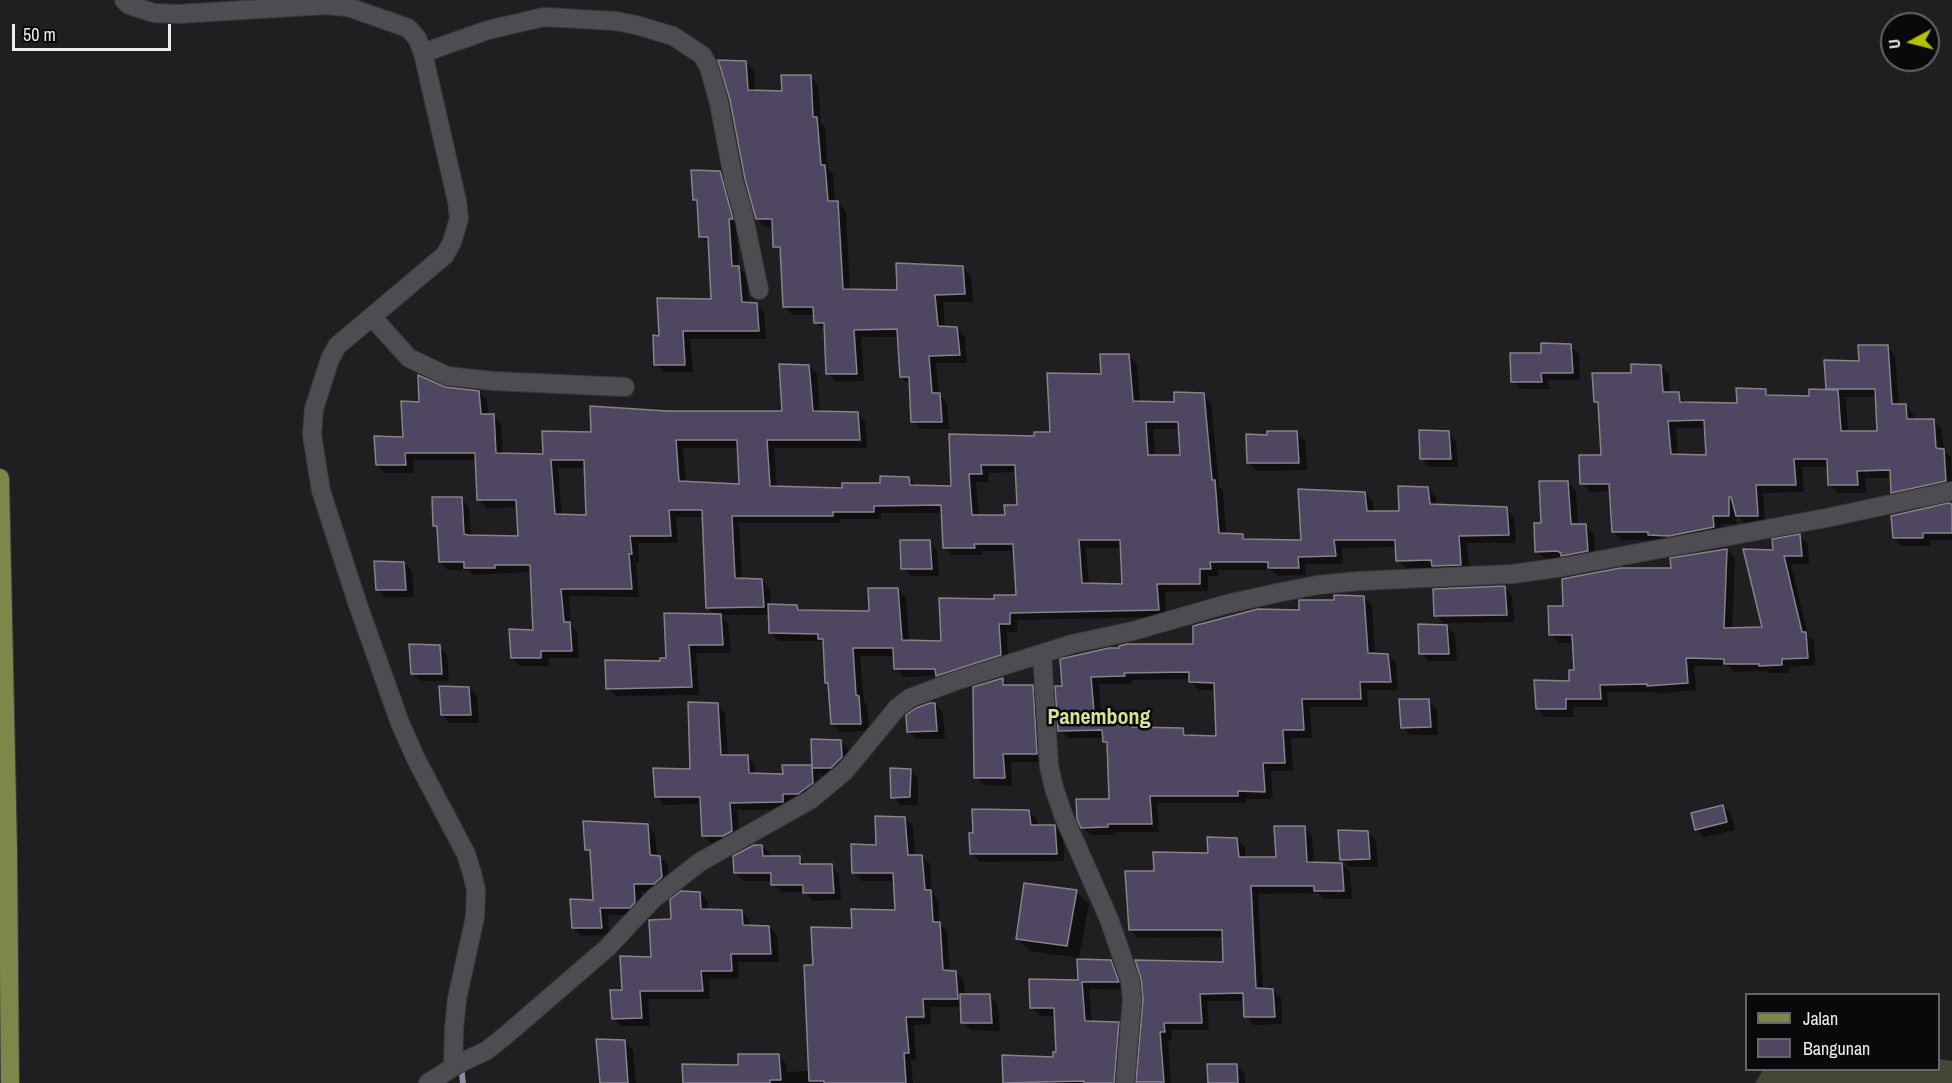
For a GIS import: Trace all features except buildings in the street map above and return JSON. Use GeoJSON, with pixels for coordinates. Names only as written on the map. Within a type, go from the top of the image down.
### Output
{"type":"FeatureCollection","features":[{"type":"Feature","properties":{"kind":"main road"},"geometry":{"type":"LineString","coordinates":[[0,478],[8,850],[10,1083]]}},
{"type":"Feature","properties":{"kind":"street"},"geometry":{"type":"LineString","coordinates":[[124,0],[129,5],[154,14],[326,5],[348,7],[408,28],[433,50],[459,219],[452,242],[445,255],[337,346],[330,359],[314,409],[312,435],[321,491],[400,723],[417,762],[466,854],[476,890],[475,917],[457,999],[454,1029],[456,1065]]}},
{"type":"Feature","properties":{"kind":"street"},"geometry":{"type":"LineString","coordinates":[[433,50],[488,30],[544,17],[555,17],[616,21],[636,25],[673,36],[702,55],[709,67],[719,103],[734,182],[759,290]]}},
{"type":"Feature","properties":{"kind":"street"},"geometry":{"type":"LineString","coordinates":[[373,318],[410,358],[447,376],[494,381],[625,387]]}},
{"type":"Feature","properties":{"kind":"street"},"geometry":{"type":"LineString","coordinates":[[428,1083],[456,1065],[486,1051],[606,948],[654,898],[700,862],[810,800],[845,771],[897,708],[910,698],[958,680],[1072,644],[1227,604],[1307,587],[1359,581],[1512,574],[1563,567],[1875,508],[1952,491]]}},
{"type":"Feature","properties":{"kind":"street"},"geometry":{"type":"LineString","coordinates":[[1042,654],[1050,766],[1054,788],[1064,817],[1109,919],[1130,980],[1132,1000],[1125,1083]]}},
{"type":"Feature","properties":{"kind":"green space"},"geometry":{"type":"Polygon","coordinates":[[[1940,1059],[1952,1061],[1952,1083],[1755,1083],[1762,1071],[1940,1071],[1940,1059]]]}},
{"type":"Feature","properties":{"kind":"waterway"},"geometry":{"type":"LineString","coordinates":[[461,1066],[463,1083]]}},
{"type":"Feature","properties":{"kind":"district","name":"Panembong"},"geometry":{"type":"Point","coordinates":[1099,718]}}]}
